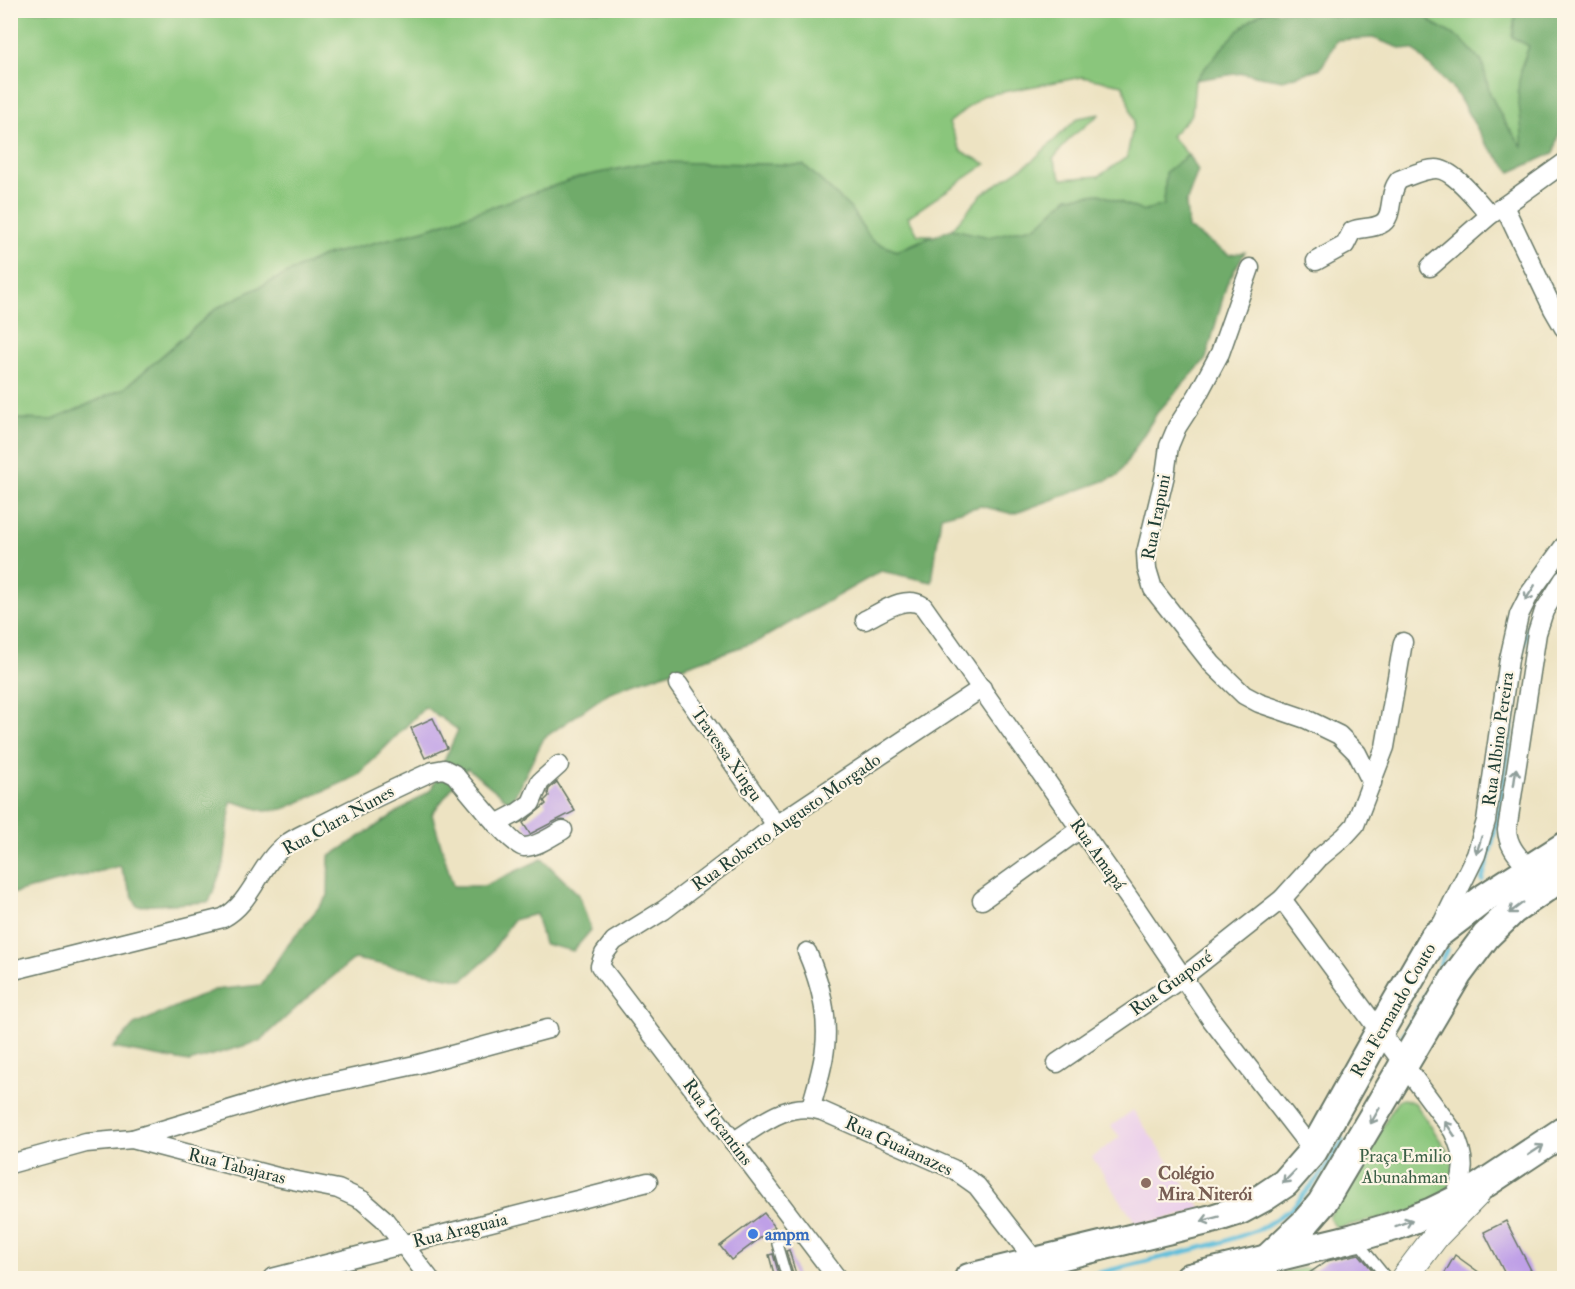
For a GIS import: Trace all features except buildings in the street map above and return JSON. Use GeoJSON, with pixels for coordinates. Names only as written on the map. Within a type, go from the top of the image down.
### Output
{"type":"FeatureCollection","features":[{"type":"Feature","properties":{"kind":"main road","name":"Rua Fernando Couto"},"geometry":{"type":"LineString","coordinates":[[969,1278],[1212,1219],[1240,1210],[1285,1183],[1313,1151],[1435,936],[1486,897],[1564,847]]}},
{"type":"Feature","properties":{"kind":"main road","name":"Rua Fernando Couto"},"geometry":{"type":"LineString","coordinates":[[1404,1066],[1457,975],[1486,936],[1513,910],[1564,875]]}},
{"type":"Feature","properties":{"kind":"main road"},"geometry":{"type":"LineString","coordinates":[[1345,1095],[1368,1079],[1404,1066]]}},
{"type":"Feature","properties":{"kind":"main road"},"geometry":{"type":"LineString","coordinates":[[1265,1269],[1322,1203],[1404,1066]]}},
{"type":"Feature","properties":{"kind":"main road"},"geometry":{"type":"LineString","coordinates":[[1189,1278],[1265,1269],[1442,1208],[1498,1175],[1564,1131]]}},
{"type":"Feature","properties":{"kind":"main road"},"geometry":{"type":"LineString","coordinates":[[1404,1278],[1447,1223],[1498,1175]]}},
{"type":"Feature","properties":{"kind":"main road"},"geometry":{"type":"LineString","coordinates":[[1322,1203],[1322,1216],[1330,1230],[1341,1236],[1354,1238]]}},
{"type":"Feature","properties":{"kind":"street"},"geometry":{"type":"LineString","coordinates":[[1430,267],[1497,210],[1564,163]]}},
{"type":"Feature","properties":{"kind":"street"},"geometry":{"type":"LineString","coordinates":[[1317,261],[1345,244],[1352,231],[1377,226],[1387,220],[1390,214],[1391,193],[1399,180],[1428,170],[1442,170],[1497,210],[1564,328]]}},
{"type":"Feature","properties":{"kind":"street","name":"Rua Irapuni"},"geometry":{"type":"LineString","coordinates":[[1250,268],[1220,353],[1177,427],[1169,446],[1165,475],[1146,554],[1147,570],[1153,588],[1171,612],[1212,664],[1244,695],[1259,703],[1306,719],[1339,735],[1357,753],[1372,783]]}},
{"type":"Feature","properties":{"kind":"street","name":"Rua Albino Pereira"},"geometry":{"type":"LineString","coordinates":[[1435,936],[1476,855],[1486,821],[1509,660],[1519,615],[1530,593],[1564,546]]}},
{"type":"Feature","properties":{"kind":"street","name":"Rua Albino Pereira"},"geometry":{"type":"LineString","coordinates":[[1530,870],[1511,847],[1507,830],[1537,633],[1544,611],[1564,579]]}},
{"type":"Feature","properties":{"kind":"street","name":"Rua Amapá"},"geometry":{"type":"LineString","coordinates":[[865,620],[903,602],[917,602],[923,606],[1136,908],[1211,1019],[1313,1151]]}},
{"type":"Feature","properties":{"kind":"street","name":"Rua Guaporé"},"geometry":{"type":"LineString","coordinates":[[1057,1063],[1182,978],[1282,899],[1319,858],[1355,825],[1385,747],[1403,642]]}},
{"type":"Feature","properties":{"kind":"street","name":"Travessa Xingu"},"geometry":{"type":"LineString","coordinates":[[678,684],[776,825]]}},
{"type":"Feature","properties":{"kind":"street","name":"Rua Roberto Augusto Morgado"},"geometry":{"type":"LineString","coordinates":[[600,966],[604,954],[614,941],[664,910],[776,825],[982,688]]}},
{"type":"Feature","properties":{"kind":"street"},"geometry":{"type":"LineString","coordinates":[[496,824],[531,803],[540,782],[559,765]]}},
{"type":"Feature","properties":{"kind":"street","name":"Rua Clara Nunes"},"geometry":{"type":"LineString","coordinates":[[10,971],[223,918],[234,913],[273,856],[286,844],[359,805],[433,771],[444,769],[454,774],[516,844],[524,847],[536,844],[563,830]]}},
{"type":"Feature","properties":{"kind":"street"},"geometry":{"type":"LineString","coordinates":[[981,900],[1080,829]]}},
{"type":"Feature","properties":{"kind":"street"},"geometry":{"type":"LineString","coordinates":[[1282,899],[1453,1131],[1461,1146],[1462,1183],[1442,1208]]}},
{"type":"Feature","properties":{"kind":"street"},"geometry":{"type":"LineString","coordinates":[[733,1142],[780,1112],[792,1108],[811,1107],[825,1048],[825,1020],[818,976],[807,952]]}},
{"type":"Feature","properties":{"kind":"street","name":"Rua Tocantins"},"geometry":{"type":"LineString","coordinates":[[600,966],[837,1278]]}},
{"type":"Feature","properties":{"kind":"street"},"geometry":{"type":"LineString","coordinates":[[132,1139],[288,1092],[414,1065],[548,1029]]}},
{"type":"Feature","properties":{"kind":"street","name":"Rua Guaianazes"},"geometry":{"type":"LineString","coordinates":[[811,1107],[953,1169],[977,1186],[1036,1262]]}},
{"type":"Feature","properties":{"kind":"street","name":"Rua Tabajaras"},"geometry":{"type":"LineString","coordinates":[[10,1164],[86,1143],[132,1139],[277,1177],[338,1189],[362,1200],[384,1219],[429,1278]]}},
{"type":"Feature","properties":{"kind":"street","name":"Rua Araguaia"},"geometry":{"type":"LineString","coordinates":[[272,1278],[648,1182]]}},
{"type":"Feature","properties":{"kind":"lane"},"geometry":{"type":"LineString","coordinates":[[787,1278],[777,1244],[798,1228]]}},
{"type":"Feature","properties":{"kind":"lane"},"geometry":{"type":"LineString","coordinates":[[1354,1238],[1387,1278]]}},
{"type":"Feature","properties":{"kind":"shaded area","name":"Colégio Mira Niterói"},"geometry":{"type":"Polygon","coordinates":[[[1133,1110],[1202,1210],[1137,1225],[1092,1157],[1120,1137],[1111,1126],[1133,1110]]]}},
{"type":"Feature","properties":{"kind":"green space"},"geometry":{"type":"Polygon","coordinates":[[[11,11],[1267,11],[1261,13],[1195,80],[1192,114],[1171,136],[1188,155],[1166,172],[1164,205],[1142,211],[1100,194],[1068,197],[1037,226],[989,237],[952,229],[982,194],[1032,161],[1078,118],[1100,114],[1070,138],[1053,159],[1062,179],[1099,176],[1127,157],[1134,121],[1123,85],[1082,77],[982,96],[949,123],[961,151],[986,164],[908,217],[918,235],[933,235],[897,251],[872,241],[850,208],[804,165],[652,162],[580,177],[424,230],[323,256],[217,308],[125,388],[53,420],[11,419],[11,11]]]}},
{"type":"Feature","properties":{"kind":"green space"},"geometry":{"type":"Polygon","coordinates":[[[1267,11],[1319,11],[1335,17],[1387,15],[1392,11],[1422,11],[1432,23],[1461,39],[1482,62],[1490,94],[1505,123],[1522,146],[1518,87],[1529,46],[1512,37],[1516,11],[1564,11],[1564,101],[1554,153],[1511,172],[1485,142],[1455,91],[1414,50],[1400,48],[1373,38],[1337,40],[1321,68],[1283,80],[1242,73],[1195,80],[1238,31],[1258,15],[1267,11]]]}},
{"type":"Feature","properties":{"kind":"green space"},"geometry":{"type":"Polygon","coordinates":[[[1319,11],[1392,11],[1387,15],[1335,17],[1319,11]]]}},
{"type":"Feature","properties":{"kind":"green space"},"geometry":{"type":"Polygon","coordinates":[[[1422,11],[1516,11],[1512,37],[1529,46],[1521,67],[1523,147],[1505,123],[1490,94],[1482,62],[1461,39],[1432,23],[1422,11]]]}},
{"type":"Feature","properties":{"kind":"green space"},"geometry":{"type":"Polygon","coordinates":[[[1188,155],[1198,170],[1186,203],[1188,228],[1229,255],[1245,252],[1227,283],[1206,359],[1157,413],[1118,476],[1013,514],[981,506],[941,516],[932,582],[881,571],[758,641],[610,692],[544,738],[511,803],[467,768],[432,814],[453,886],[484,886],[542,859],[579,895],[591,930],[573,951],[544,944],[536,914],[513,920],[487,959],[463,980],[354,959],[260,1041],[189,1062],[113,1048],[134,1025],[214,990],[261,985],[284,950],[328,896],[329,857],[431,790],[458,730],[425,707],[357,776],[284,809],[265,811],[231,801],[224,863],[209,902],[137,906],[120,866],[11,894],[10,419],[53,420],[125,388],[217,308],[323,256],[424,230],[580,177],[652,162],[804,165],[850,208],[872,241],[897,251],[952,229],[989,237],[1037,226],[1068,197],[1100,194],[1142,211],[1164,205],[1166,172],[1188,155]]]}},
{"type":"Feature","properties":{"kind":"green space","name":"Praça Emilio Abunahman"},"geometry":{"type":"Polygon","coordinates":[[[1404,1099],[1415,1103],[1451,1156],[1454,1176],[1446,1194],[1415,1211],[1336,1228],[1329,1217],[1398,1100],[1404,1099]]]}},
{"type":"Feature","properties":{"kind":"green space"},"geometry":{"type":"Polygon","coordinates":[[[1305,1268],[1312,1271],[1302,1278],[1279,1278],[1281,1273],[1305,1268]]]}},
{"type":"Feature","properties":{"kind":"waterway"},"geometry":{"type":"LineString","coordinates":[[1482,880],[1501,799],[1520,661],[1526,634],[1538,602],[1564,562]]}},
{"type":"Feature","properties":{"kind":"waterway"},"geometry":{"type":"LineString","coordinates":[[1401,1039],[1447,949]]}},
{"type":"Feature","properties":{"kind":"waterway"},"geometry":{"type":"LineString","coordinates":[[1429,988],[1440,978]]}},
{"type":"Feature","properties":{"kind":"waterway"},"geometry":{"type":"LineString","coordinates":[[1079,1278],[1220,1243],[1260,1229],[1291,1209],[1323,1172],[1343,1140]]}},
{"type":"Feature","properties":{"kind":"place","name":"Colégio Mira Niterói"},"geometry":{"type":"Point","coordinates":[1146,1183]}},
{"type":"Feature","properties":{"kind":"place","name":"ampm"},"geometry":{"type":"Point","coordinates":[753,1234]}}]}
